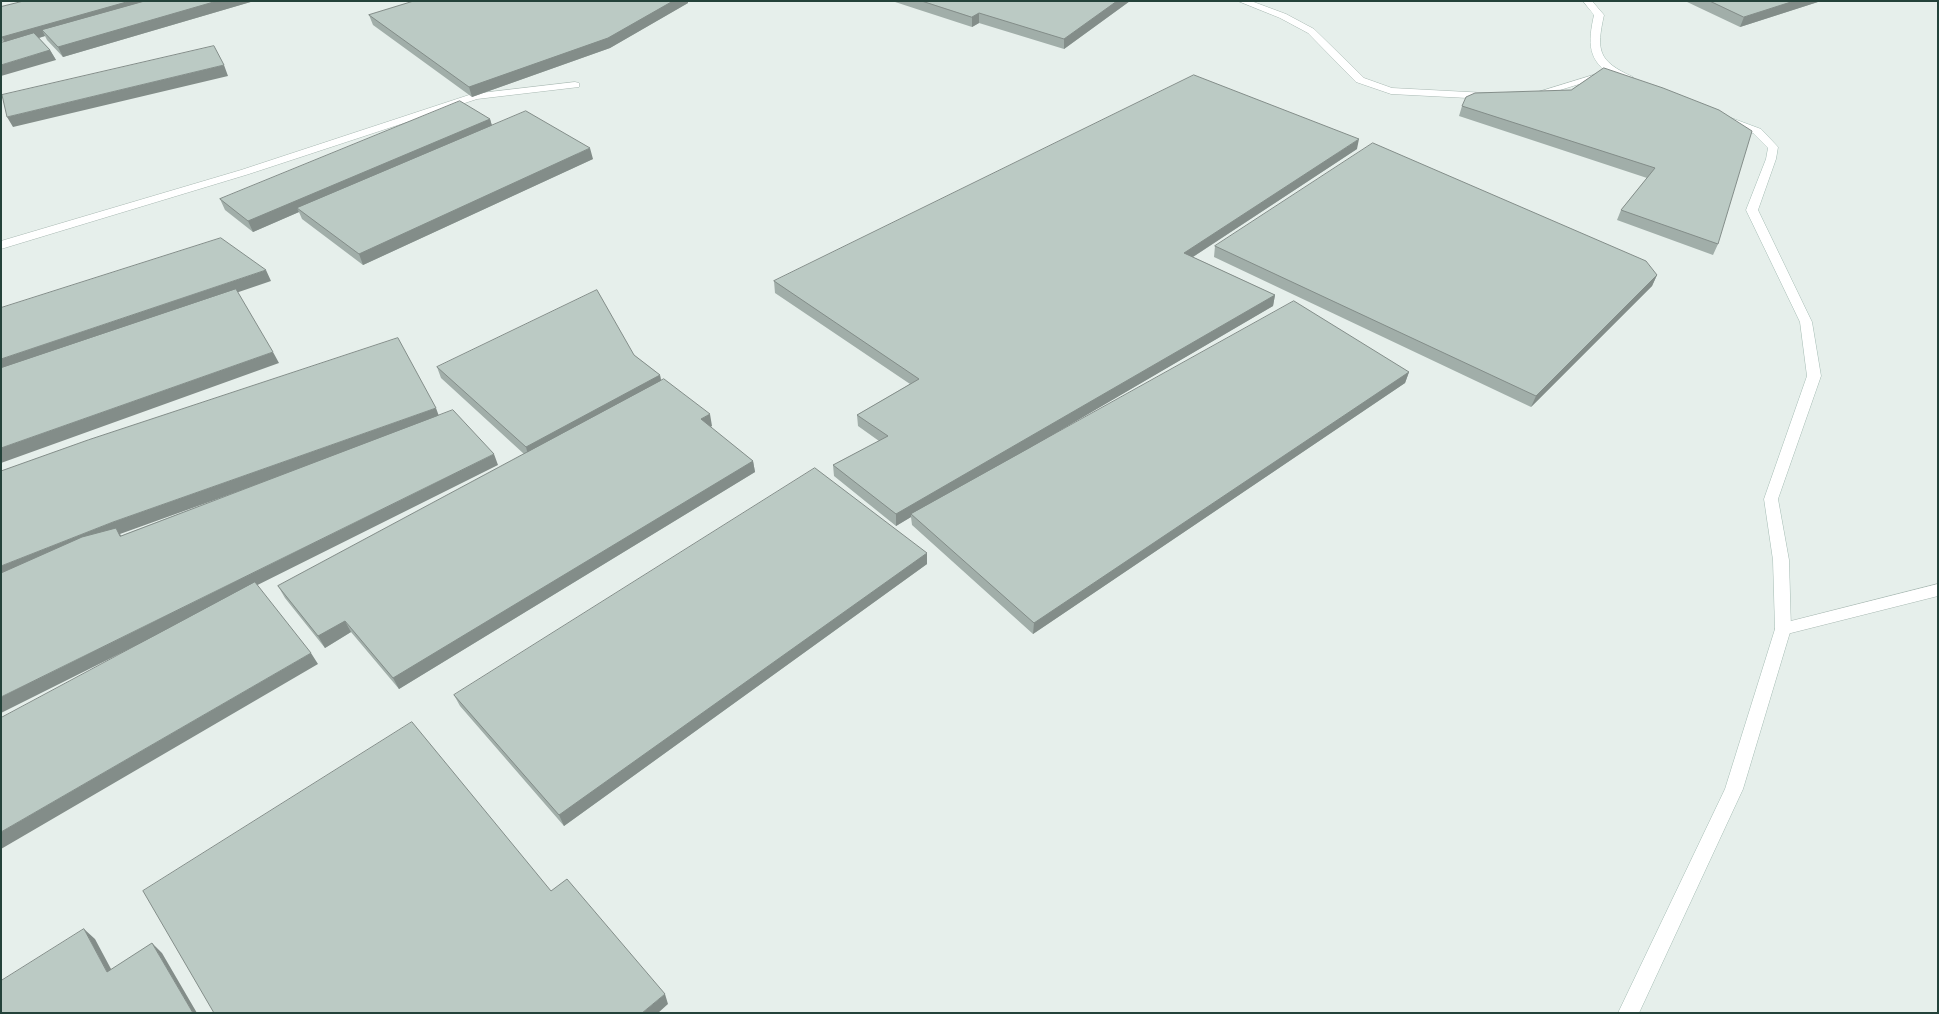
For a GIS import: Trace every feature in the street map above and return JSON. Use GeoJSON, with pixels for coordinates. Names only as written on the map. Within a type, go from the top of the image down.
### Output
{"type":"FeatureCollection","features":[{"type":"Feature","properties":{"kind":"street"},"geometry":{"type":"LineString","coordinates":[[1242,1],[1283,16],[1311,30],[1360,80],[1391,91],[1496,96]]}},
{"type":"Feature","properties":{"kind":"street"},"geometry":{"type":"LineString","coordinates":[[1587,1],[1599,15],[1593,41],[1596,57],[1613,72],[1640,83]]}},
{"type":"Feature","properties":{"kind":"street"},"geometry":{"type":"LineString","coordinates":[[1522,96],[1538,95],[1613,72]]}},
{"type":"Feature","properties":{"kind":"street"},"geometry":{"type":"LineString","coordinates":[[1,245],[245,172],[476,96],[576,85]]}},
{"type":"Feature","properties":{"kind":"street"},"geometry":{"type":"LineString","coordinates":[[1628,1013],[1734,789],[1783,629],[1781,560],[1772,499],[1814,376],[1806,322],[1752,210],[1771,160],[1773,147],[1757,131],[1712,113]]}},
{"type":"Feature","properties":{"kind":"street"},"geometry":{"type":"LineString","coordinates":[[1783,629],[1938,590]]}},
{"type":"Feature","properties":{"kind":"building"},"geometry":{"type":"Polygon","coordinates":[[[24,1],[130,1],[2,37],[1,7],[24,1]]]}},
{"type":"Feature","properties":{"kind":"building"},"geometry":{"type":"Polygon","coordinates":[[[145,1],[217,1],[58,47],[42,30],[145,1]]]}},
{"type":"Feature","properties":{"kind":"building"},"geometry":{"type":"Polygon","coordinates":[[[414,1],[673,1],[608,38],[469,87],[369,15],[414,1]]]}},
{"type":"Feature","properties":{"kind":"building"},"geometry":{"type":"Polygon","coordinates":[[[922,1],[1117,1],[1064,39],[979,13],[972,17],[922,1]]]}},
{"type":"Feature","properties":{"kind":"building"},"geometry":{"type":"Polygon","coordinates":[[[1710,1],[1794,1],[1744,17],[1710,1]]]}},
{"type":"Feature","properties":{"kind":"building"},"geometry":{"type":"Polygon","coordinates":[[[34,33],[50,50],[1,65],[1,43],[34,33]]]}},
{"type":"Feature","properties":{"kind":"building"},"geometry":{"type":"Polygon","coordinates":[[[214,46],[224,65],[7,117],[2,95],[214,46]]]}},
{"type":"Feature","properties":{"kind":"building"},"geometry":{"type":"Polygon","coordinates":[[[1604,68],[1719,110],[1752,131],[1718,244],[1621,210],[1655,168],[1462,106],[1466,97],[1475,93],[1571,90],[1604,68]]]}},
{"type":"Feature","properties":{"kind":"building"},"geometry":{"type":"Polygon","coordinates":[[[1194,75],[1359,139],[1184,253],[1275,295],[896,514],[833,465],[888,436],[857,415],[919,379],[774,281],[1194,75]]]}},
{"type":"Feature","properties":{"kind":"building"},"geometry":{"type":"Polygon","coordinates":[[[460,101],[490,119],[248,221],[220,199],[460,101]]]}},
{"type":"Feature","properties":{"kind":"building"},"geometry":{"type":"Polygon","coordinates":[[[526,111],[590,148],[359,254],[297,208],[526,111]]]}},
{"type":"Feature","properties":{"kind":"building"},"geometry":{"type":"Polygon","coordinates":[[[1373,143],[1646,261],[1657,275],[1536,396],[1215,246],[1373,143]]]}},
{"type":"Feature","properties":{"kind":"building"},"geometry":{"type":"Polygon","coordinates":[[[221,238],[266,270],[1,359],[1,308],[221,238]]]}},
{"type":"Feature","properties":{"kind":"building"},"geometry":{"type":"Polygon","coordinates":[[[236,289],[273,352],[1,448],[1,368],[236,289]]]}},
{"type":"Feature","properties":{"kind":"building"},"geometry":{"type":"Polygon","coordinates":[[[597,290],[634,355],[660,375],[526,447],[437,367],[597,290]]]}},
{"type":"Feature","properties":{"kind":"building"},"geometry":{"type":"Polygon","coordinates":[[[1294,301],[1409,372],[1034,623],[911,514],[1294,301]]]}},
{"type":"Feature","properties":{"kind":"building"},"geometry":{"type":"Polygon","coordinates":[[[398,338],[436,408],[113,522],[1,566],[1,471],[88,440],[398,338]]]}},
{"type":"Feature","properties":{"kind":"building"},"geometry":{"type":"Polygon","coordinates":[[[664,379],[710,414],[701,419],[753,461],[393,678],[345,621],[318,636],[278,586],[664,379]]]}},
{"type":"Feature","properties":{"kind":"building"},"geometry":{"type":"Polygon","coordinates":[[[453,410],[494,454],[1,697],[1,573],[82,537],[116,528],[120,536],[453,410]]]}},
{"type":"Feature","properties":{"kind":"building"},"geometry":{"type":"Polygon","coordinates":[[[815,468],[927,553],[559,815],[454,695],[815,468]]]}},
{"type":"Feature","properties":{"kind":"building"},"geometry":{"type":"Polygon","coordinates":[[[255,582],[311,653],[1,832],[1,718],[255,582]]]}},
{"type":"Feature","properties":{"kind":"building"},"geometry":{"type":"Polygon","coordinates":[[[412,722],[551,891],[567,879],[665,994],[642,1013],[214,1013],[143,891],[412,722]]]}},
{"type":"Feature","properties":{"kind":"building"},"geometry":{"type":"Polygon","coordinates":[[[84,929],[107,972],[152,943],[193,1013],[1,1013],[1,981],[84,929]]]}}]}
